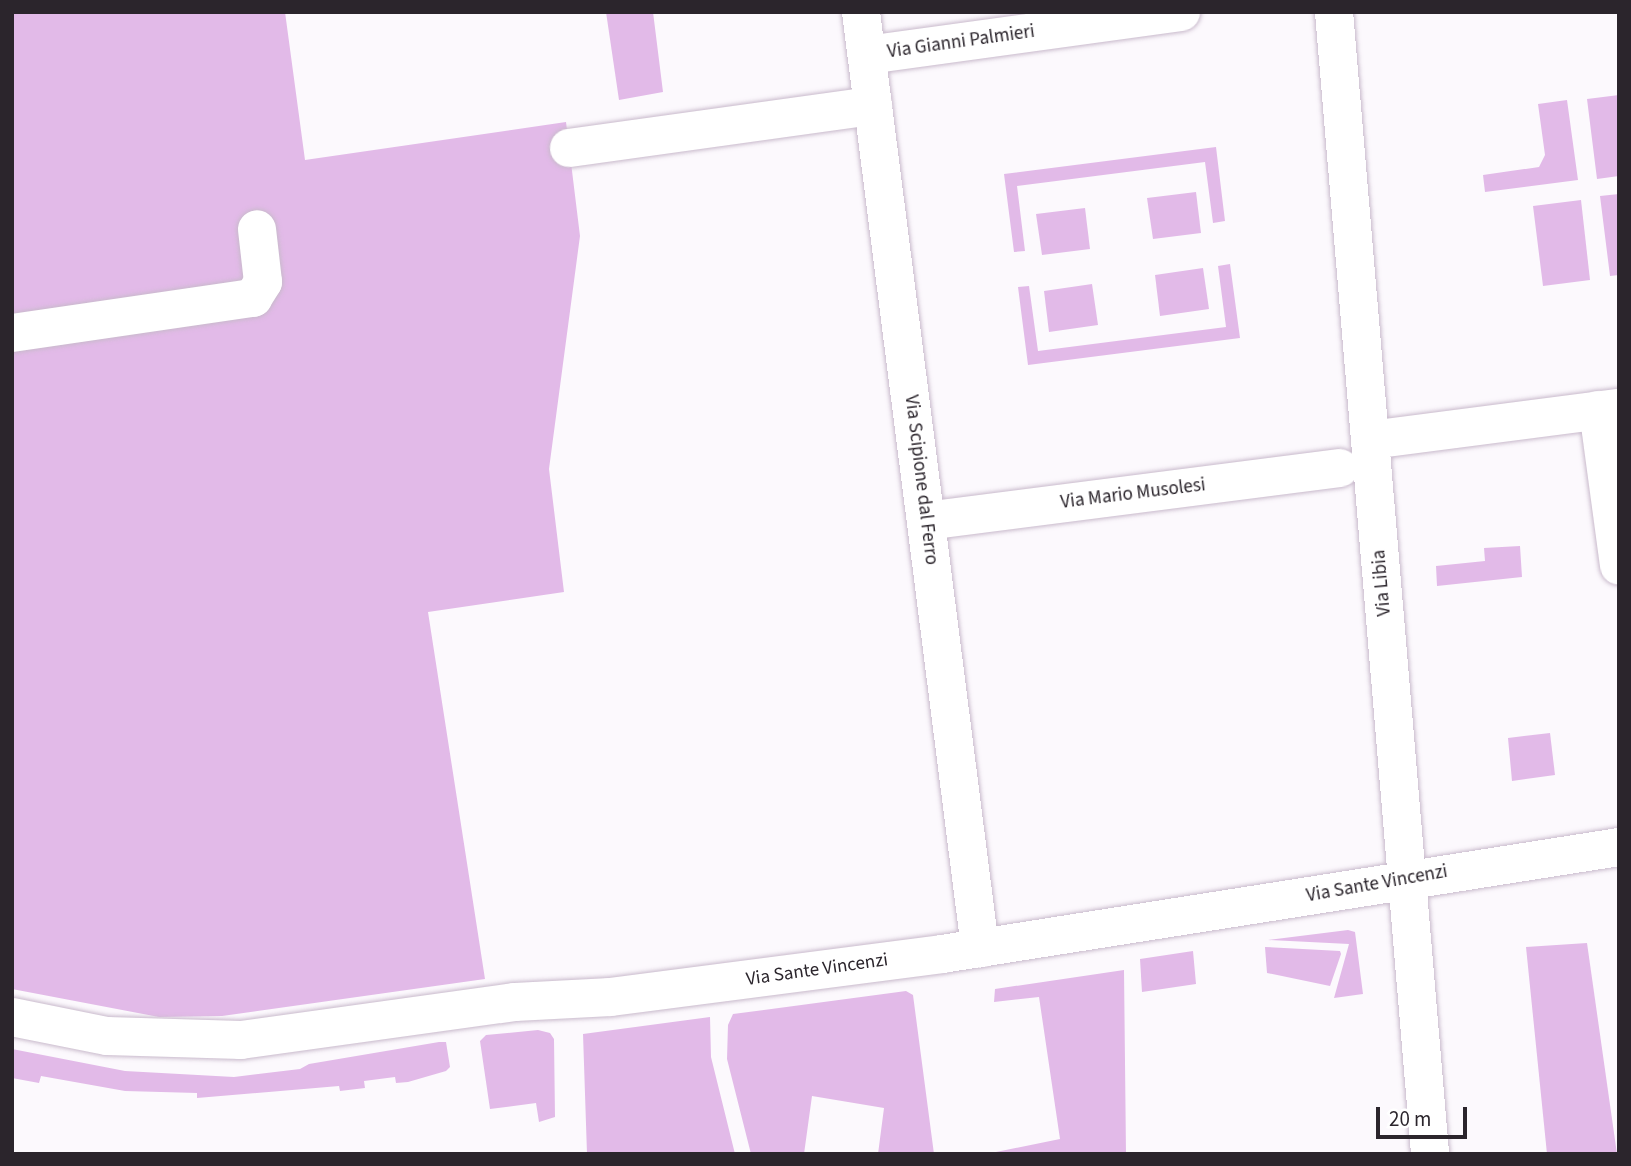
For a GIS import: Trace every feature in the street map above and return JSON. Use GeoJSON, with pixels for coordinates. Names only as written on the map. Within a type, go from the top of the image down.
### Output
{"type":"FeatureCollection","features":[{"type":"Feature","properties":{"kind":"street","name":"Via Scipione dal Ferro"},"geometry":{"type":"LineString","coordinates":[[861,12],[980,948]]}},
{"type":"Feature","properties":{"kind":"street","name":"Via Gianni Palmieri"},"geometry":{"type":"LineString","coordinates":[[867,55],[1181,12]]}},
{"type":"Feature","properties":{"kind":"street","name":"Via Libia"},"geometry":{"type":"LineString","coordinates":[[1334,12],[1430,1154]]}},
{"type":"Feature","properties":{"kind":"street"},"geometry":{"type":"LineString","coordinates":[[569,148],[873,106]]}},
{"type":"Feature","properties":{"kind":"street"},"geometry":{"type":"LineString","coordinates":[[12,333],[253,298],[263,282],[257,229]]}},
{"type":"Feature","properties":{"kind":"street"},"geometry":{"type":"LineString","coordinates":[[1371,440],[1608,409],[1619,566]]}},
{"type":"Feature","properties":{"kind":"street","name":"Via Mario Musolesi"},"geometry":{"type":"LineString","coordinates":[[926,521],[1339,468]]}},
{"type":"Feature","properties":{"kind":"street","name":"Via Sante Vincenzi"},"geometry":{"type":"LineString","coordinates":[[12,1017],[118,1037],[241,1040],[515,1002],[611,998],[980,948],[1619,847]]}},
{"type":"Feature","properties":{"kind":"shaded area"},"geometry":{"type":"Polygon","coordinates":[[[12,12],[285,12],[305,160],[566,122],[580,236],[549,469],[564,592],[428,612],[485,979],[222,1016],[159,1017],[12,989],[12,12]]]}},
{"type":"Feature","properties":{"kind":"shaded area"},"geometry":{"type":"Polygon","coordinates":[[[606,12],[653,12],[663,92],[619,100],[606,12]]]}},
{"type":"Feature","properties":{"kind":"shaded area"},"geometry":{"type":"Polygon","coordinates":[[[1619,95],[1619,176],[1597,179],[1587,99],[1619,95]]]}},
{"type":"Feature","properties":{"kind":"shaded area"},"geometry":{"type":"Polygon","coordinates":[[[1567,100],[1578,180],[1485,192],[1483,175],[1539,167],[1545,155],[1538,104],[1567,100]]]}},
{"type":"Feature","properties":{"kind":"shaded area"},"geometry":{"type":"Polygon","coordinates":[[[1216,147],[1225,221],[1213,223],[1205,162],[1017,186],[1025,251],[1014,252],[1004,174],[1216,147]]]}},
{"type":"Feature","properties":{"kind":"shaded area"},"geometry":{"type":"Polygon","coordinates":[[[1196,192],[1201,233],[1153,239],[1147,198],[1196,192]]]}},
{"type":"Feature","properties":{"kind":"shaded area"},"geometry":{"type":"Polygon","coordinates":[[[1619,194],[1619,275],[1610,276],[1600,196],[1619,194]]]}},
{"type":"Feature","properties":{"kind":"shaded area"},"geometry":{"type":"Polygon","coordinates":[[[1581,200],[1590,280],[1543,286],[1533,206],[1581,200]]]}},
{"type":"Feature","properties":{"kind":"shaded area"},"geometry":{"type":"Polygon","coordinates":[[[1085,208],[1090,249],[1042,255],[1036,214],[1085,208]]]}},
{"type":"Feature","properties":{"kind":"shaded area"},"geometry":{"type":"Polygon","coordinates":[[[1230,264],[1240,338],[1028,365],[1018,287],[1029,286],[1038,351],[1226,327],[1218,266],[1230,264]]]}},
{"type":"Feature","properties":{"kind":"shaded area"},"geometry":{"type":"Polygon","coordinates":[[[1203,268],[1209,309],[1160,316],[1155,275],[1203,268]]]}},
{"type":"Feature","properties":{"kind":"shaded area"},"geometry":{"type":"Polygon","coordinates":[[[1092,284],[1098,325],[1049,332],[1044,291],[1092,284]]]}},
{"type":"Feature","properties":{"kind":"shaded area"},"geometry":{"type":"Polygon","coordinates":[[[1520,546],[1522,577],[1437,586],[1436,566],[1485,561],[1484,548],[1520,546]]]}},
{"type":"Feature","properties":{"kind":"shaded area"},"geometry":{"type":"Polygon","coordinates":[[[1550,733],[1555,775],[1512,781],[1508,738],[1550,733]]]}},
{"type":"Feature","properties":{"kind":"shaded area"},"geometry":{"type":"Polygon","coordinates":[[[1348,930],[1355,932],[1363,994],[1334,998],[1349,944],[1268,940],[1348,930]]]}},
{"type":"Feature","properties":{"kind":"shaded area"},"geometry":{"type":"Polygon","coordinates":[[[1587,943],[1617,1154],[1547,1154],[1526,947],[1587,943]]]}},
{"type":"Feature","properties":{"kind":"shaded area"},"geometry":{"type":"Polygon","coordinates":[[[1265,947],[1340,951],[1341,954],[1330,986],[1267,973],[1265,947]]]}},
{"type":"Feature","properties":{"kind":"shaded area"},"geometry":{"type":"Polygon","coordinates":[[[1193,951],[1196,984],[1142,992],[1140,959],[1193,951]]]}},
{"type":"Feature","properties":{"kind":"shaded area"},"geometry":{"type":"Polygon","coordinates":[[[1124,970],[1126,1154],[986,1154],[1060,1139],[1039,997],[994,1002],[995,989],[1124,970]]]}},
{"type":"Feature","properties":{"kind":"shaded area"},"geometry":{"type":"Polygon","coordinates":[[[906,991],[913,995],[934,1154],[878,1154],[884,1108],[812,1096],[804,1154],[751,1154],[727,1059],[728,1025],[733,1014],[906,991]]]}},
{"type":"Feature","properties":{"kind":"shaded area"},"geometry":{"type":"Polygon","coordinates":[[[710,1017],[711,1057],[735,1154],[587,1154],[583,1034],[710,1017]]]}},
{"type":"Feature","properties":{"kind":"shaded area"},"geometry":{"type":"Polygon","coordinates":[[[538,1030],[550,1033],[554,1039],[555,1117],[539,1122],[536,1103],[490,1109],[480,1041],[486,1035],[538,1030]]]}},
{"type":"Feature","properties":{"kind":"shaded area"},"geometry":{"type":"Polygon","coordinates":[[[446,1042],[450,1067],[446,1071],[408,1082],[396,1083],[395,1077],[364,1081],[365,1088],[340,1091],[339,1086],[197,1098],[197,1093],[125,1091],[41,1076],[39,1083],[12,1078],[12,1049],[125,1071],[234,1077],[300,1069],[309,1064],[446,1042]]]}}]}
